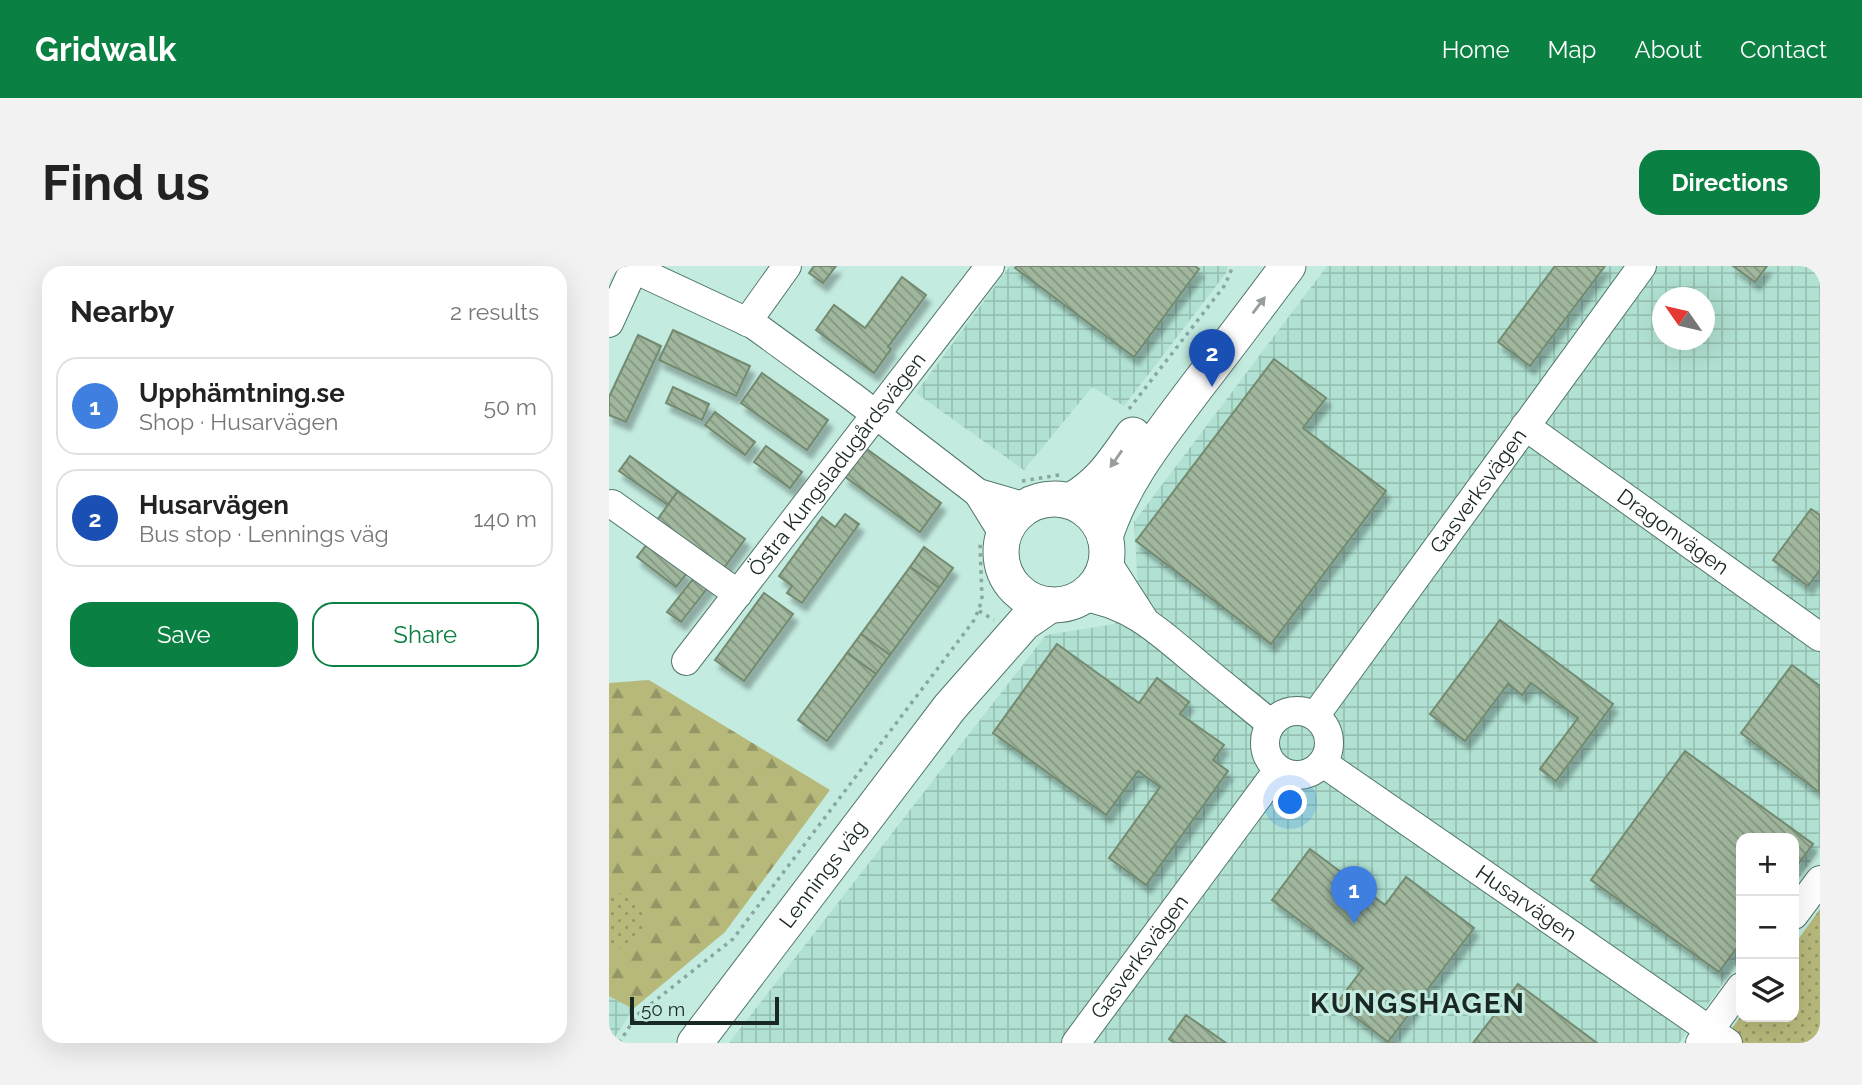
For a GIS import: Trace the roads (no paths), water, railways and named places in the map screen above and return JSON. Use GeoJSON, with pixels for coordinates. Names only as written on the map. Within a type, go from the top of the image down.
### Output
{"type":"FeatureCollection","features":[{"type":"Feature","properties":{"kind":"main road"},"geometry":{"type":"LineString","coordinates":[[1067,488],[1083,494],[1106,473],[1153,405],[1258,266]]}},
{"type":"Feature","properties":{"kind":"main road"},"geometry":{"type":"LineString","coordinates":[[1067,488],[1055,499],[1000,510],[1001,556],[1007,577],[1014,588],[1037,603],[1067,601],[1094,587],[1102,576],[1113,512],[1126,488],[1158,437],[1288,266]]}},
{"type":"Feature","properties":{"kind":"main road"},"geometry":{"type":"LineString","coordinates":[[1067,488],[1100,525],[1106,549]]}},
{"type":"Feature","properties":{"kind":"main road","name":"Lennings väg"},"geometry":{"type":"LineString","coordinates":[[950,707],[995,621],[1007,577]]}},
{"type":"Feature","properties":{"kind":"main road","name":"Lennings väg"},"geometry":{"type":"LineString","coordinates":[[695,1043],[950,707],[1024,622],[1067,601]]}},
{"type":"Feature","properties":{"kind":"street"},"geometry":{"type":"LineString","coordinates":[[747,321],[787,266]]}},
{"type":"Feature","properties":{"kind":"street","name":"Östra Kungsladugårdsvägen"},"geometry":{"type":"LineString","coordinates":[[686,661],[990,266]]}},
{"type":"Feature","properties":{"kind":"street","name":"Gasverksvägen"},"geometry":{"type":"LineString","coordinates":[[1315,716],[1642,266]]}},
{"type":"Feature","properties":{"kind":"street"},"geometry":{"type":"LineString","coordinates":[[609,323],[635,267],[754,325],[1000,510]]}},
{"type":"Feature","properties":{"kind":"street","name":"Dragonvägen"},"geometry":{"type":"LineString","coordinates":[[1525,426],[1820,637]]}},
{"type":"Feature","properties":{"kind":"street"},"geometry":{"type":"LineString","coordinates":[[612,504],[738,594]]}},
{"type":"Feature","properties":{"kind":"street"},"geometry":{"type":"LineString","coordinates":[[1106,549],[1145,620]]}},
{"type":"Feature","properties":{"kind":"street"},"geometry":{"type":"LineString","coordinates":[[1067,601],[1100,599],[1145,620],[1271,724]]}},
{"type":"Feature","properties":{"kind":"street"},"geometry":{"type":"LineString","coordinates":[[1287,712],[1306,712],[1315,716],[1328,733],[1328,754],[1323,763],[1307,774],[1297,776],[1278,770],[1266,753],[1266,733],[1271,724],[1287,712]]}},
{"type":"Feature","properties":{"kind":"street","name":"Husarvägen"},"geometry":{"type":"LineString","coordinates":[[1323,763],[1713,1039]]}},
{"type":"Feature","properties":{"kind":"street","name":"Gasverksvägen"},"geometry":{"type":"LineString","coordinates":[[1076,1043],[1278,770]]}},
{"type":"Feature","properties":{"kind":"street"},"geometry":{"type":"LineString","coordinates":[[1799,908],[1820,880]]}},
{"type":"Feature","properties":{"kind":"street"},"geometry":{"type":"LineString","coordinates":[[1713,1039],[1736,996]]}},
{"type":"Feature","properties":{"kind":"place","name":"Husarvägen"},"geometry":{"type":"Point","coordinates":[1212,387]}},
{"type":"Feature","properties":{"kind":"place","name":"Upphämtning.se"},"geometry":{"type":"Point","coordinates":[1354,924]}},
{"type":"Feature","properties":{"kind":"district","name":"KUNGSHAGEN"},"geometry":{"type":"Point","coordinates":[1418,1003]}}]}
